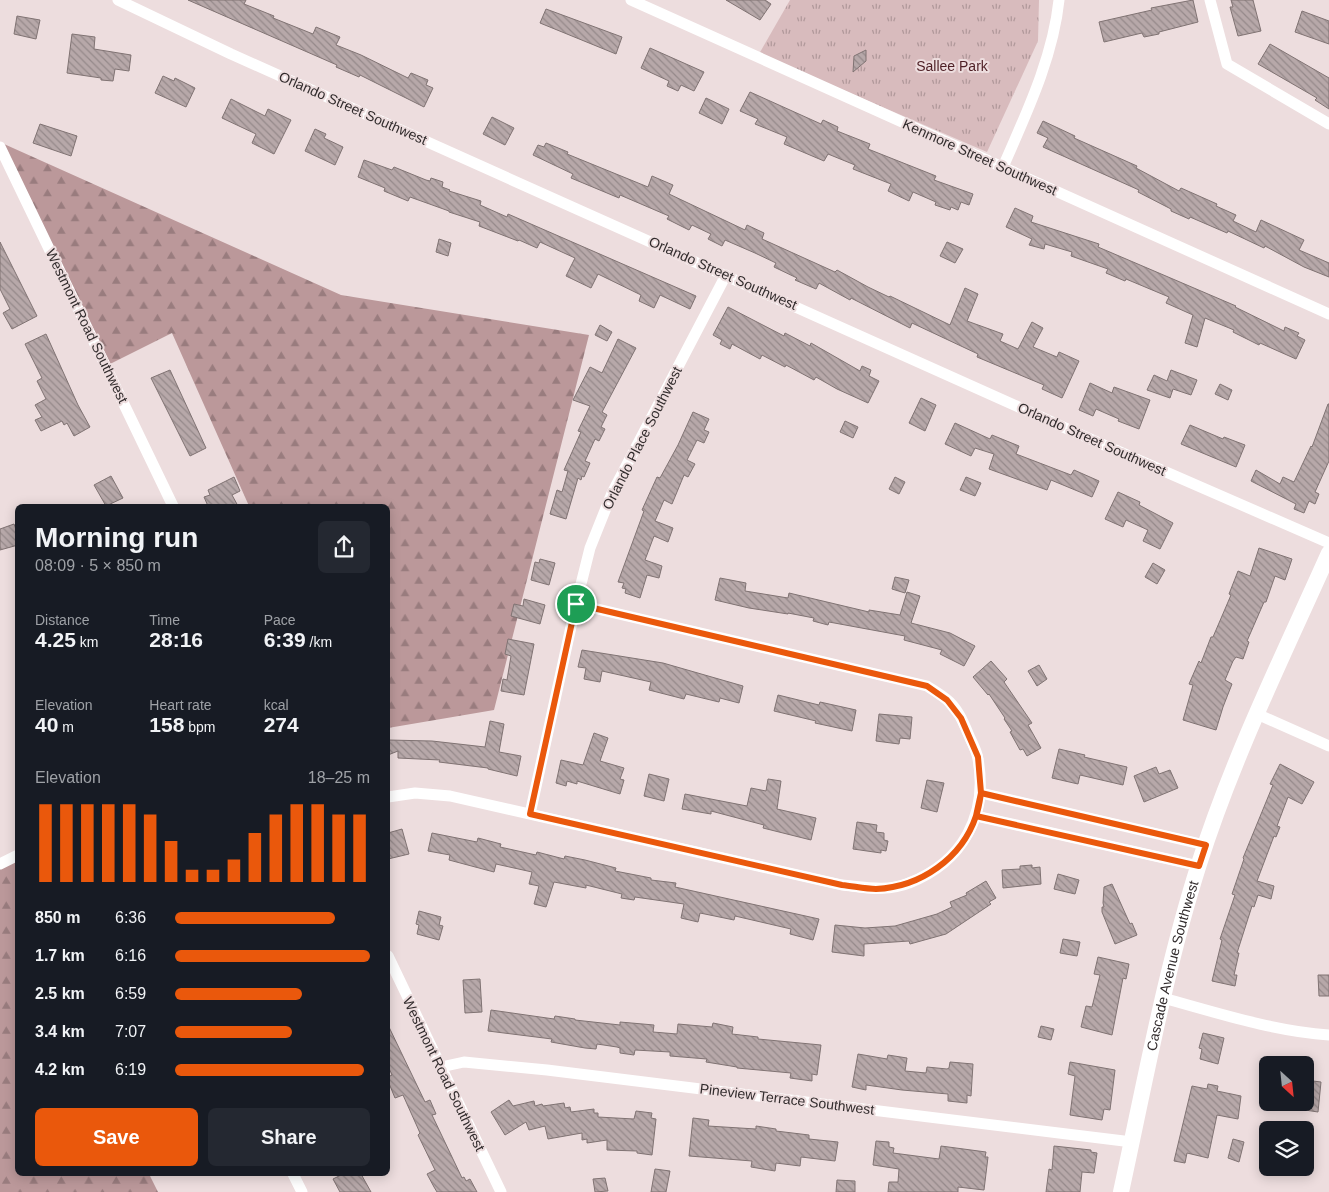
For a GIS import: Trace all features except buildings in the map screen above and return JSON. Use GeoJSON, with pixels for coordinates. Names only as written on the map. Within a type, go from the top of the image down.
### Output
{"type":"FeatureCollection","features":[{"type":"Feature","properties":{"kind":"main road","name":"Cascade Avenue Southwest"},"geometry":{"type":"LineString","coordinates":[[1121,1192],[1179,932],[1199,866],[1229,780],[1329,553]]}},
{"type":"Feature","properties":{"kind":"street","name":"Orlando Street Southwest"},"geometry":{"type":"LineString","coordinates":[[118,0],[231,54],[1072,431],[1329,543]]}},
{"type":"Feature","properties":{"kind":"street","name":"Kenmore Street Southwest"},"geometry":{"type":"LineString","coordinates":[[630,0],[1329,314]]}},
{"type":"Feature","properties":{"kind":"street"},"geometry":{"type":"LineString","coordinates":[[1003,167],[1028,108],[1052,40],[1059,0]]}},
{"type":"Feature","properties":{"kind":"street"},"geometry":{"type":"LineString","coordinates":[[1210,0],[1227,64],[1329,124]]}},
{"type":"Feature","properties":{"kind":"street","name":"Westmont Road Southwest"},"geometry":{"type":"LineString","coordinates":[[0,147],[172,504]]}},
{"type":"Feature","properties":{"kind":"street","name":"Orlando Place Southwest"},"geometry":{"type":"LineString","coordinates":[[530,814],[590,548],[612,493],[726,275]]}},
{"type":"Feature","properties":{"kind":"street"},"geometry":{"type":"LineString","coordinates":[[390,797],[415,793],[450,796],[842,885],[876,889],[908,884],[937,869],[960,847],[976,816],[981,793],[978,757],[961,718],[947,700],[927,686],[576,604]]}},
{"type":"Feature","properties":{"kind":"street"},"geometry":{"type":"LineString","coordinates":[[1257,714],[1329,746]]}},
{"type":"Feature","properties":{"kind":"street"},"geometry":{"type":"LineString","coordinates":[[981,793],[1206,845]]}},
{"type":"Feature","properties":{"kind":"street"},"geometry":{"type":"LineString","coordinates":[[976,816],[1199,866]]}},
{"type":"Feature","properties":{"kind":"street"},"geometry":{"type":"LineString","coordinates":[[0,864],[15,856]]}},
{"type":"Feature","properties":{"kind":"street","name":"Westmont Road Southwest"},"geometry":{"type":"LineString","coordinates":[[390,960],[501,1192]]}},
{"type":"Feature","properties":{"kind":"street"},"geometry":{"type":"LineString","coordinates":[[1164,998],[1262,1024],[1310,1034],[1329,1035]]}},
{"type":"Feature","properties":{"kind":"street","name":"Pineview Terrace Southwest"},"geometry":{"type":"LineString","coordinates":[[441,1067],[464,1062],[547,1070],[1132,1142]]}},
{"type":"Feature","properties":{"kind":"street"},"geometry":{"type":"LineString","coordinates":[[294,1176],[302,1192]]}},
{"type":"Feature","properties":{"kind":"green space","name":"Sallee Park"},"geometry":{"type":"Polygon","coordinates":[[[790,0],[1039,0],[1038,41],[987,152],[759,54],[790,0]]]}},
{"type":"Feature","properties":{"kind":"green space"},"geometry":{"type":"Polygon","coordinates":[[[4,144],[341,295],[589,335],[494,710],[390,728],[390,504],[248,504],[172,333],[110,364],[4,144]]]}},
{"type":"Feature","properties":{"kind":"green space"},"geometry":{"type":"Polygon","coordinates":[[[15,859],[15,1176],[150,1176],[158,1192],[0,1192],[0,867],[15,859]]]}},
{"type":"Feature","properties":{"kind":"route"},"geometry":{"type":"LineString","coordinates":[[576,604],[530,814],[842,885],[876,889],[908,884],[937,869],[960,847],[976,816],[981,793],[1206,845],[1199,866],[976,816],[981,793],[978,757],[961,718],[947,700],[927,686],[576,604]]}}]}
